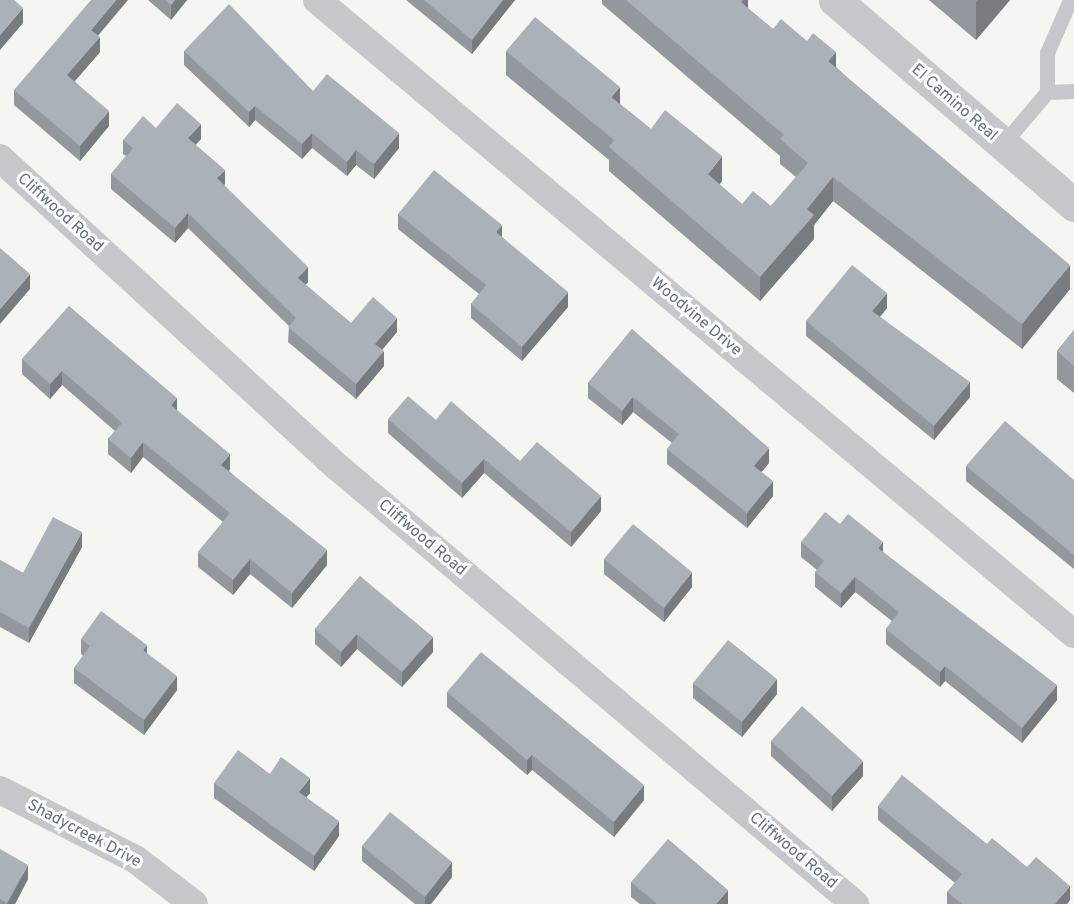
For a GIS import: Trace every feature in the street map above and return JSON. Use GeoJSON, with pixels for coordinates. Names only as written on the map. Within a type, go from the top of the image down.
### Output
{"type":"FeatureCollection","features":[{"type":"Feature","properties":{"kind":"street","name":"Woodvine Drive"},"geometry":{"type":"LineString","coordinates":[[317,0],[1074,634]]}},
{"type":"Feature","properties":{"kind":"street","name":"El Camino Real"},"geometry":{"type":"LineString","coordinates":[[835,0],[1074,205]]}},
{"type":"Feature","properties":{"kind":"street","name":"Cliffwood Road"},"geometry":{"type":"LineString","coordinates":[[0,158],[328,459],[855,904]]}},
{"type":"Feature","properties":{"kind":"street","name":"Shadycreek Drive"},"geometry":{"type":"LineString","coordinates":[[0,790],[135,859],[194,904]]}},
{"type":"Feature","properties":{"kind":"lane"},"geometry":{"type":"LineString","coordinates":[[1003,144],[1047,92],[1047,53],[1070,0]]}},
{"type":"Feature","properties":{"kind":"lane"},"geometry":{"type":"LineString","coordinates":[[1047,92],[1074,91]]}},
{"type":"Feature","properties":{"kind":"building"},"geometry":{"type":"Polygon","coordinates":[[[0,0],[14,0],[23,8],[0,35],[0,0]]]}},
{"type":"Feature","properties":{"kind":"building"},"geometry":{"type":"Polygon","coordinates":[[[91,0],[116,0],[91,30],[100,37],[67,75],[109,111],[80,146],[14,90],[91,0]]]}},
{"type":"Feature","properties":{"kind":"building"},"geometry":{"type":"Polygon","coordinates":[[[165,0],[175,0],[171,5],[165,0]]]}},
{"type":"Feature","properties":{"kind":"building"},"geometry":{"type":"Polygon","coordinates":[[[424,0],[503,0],[472,40],[424,0]]]}},
{"type":"Feature","properties":{"kind":"building"},"geometry":{"type":"Polygon","coordinates":[[[626,0],[743,0],[741,2],[773,29],[781,19],[807,41],[813,33],[836,52],[828,61],[1070,265],[1022,324],[833,177],[807,209],[814,215],[760,277],[609,147],[614,140],[506,51],[535,17],[620,87],[611,97],[651,129],[665,110],[722,156],[708,174],[742,204],[753,191],[771,206],[808,163],[780,139],[784,135],[626,0]]]}},
{"type":"Feature","properties":{"kind":"building"},"geometry":{"type":"Polygon","coordinates":[[[229,4],[313,91],[327,74],[399,133],[374,164],[356,150],[347,162],[312,133],[302,144],[255,106],[249,112],[184,51],[229,4]]]}},
{"type":"Feature","properties":{"kind":"building"},"geometry":{"type":"Polygon","coordinates":[[[177,103],[201,124],[188,138],[225,170],[217,178],[308,267],[298,278],[351,323],[373,297],[397,318],[375,344],[384,351],[356,384],[288,327],[296,318],[188,213],[175,228],[111,174],[133,148],[123,140],[143,116],[156,128],[177,103]]]}},
{"type":"Feature","properties":{"kind":"building"},"geometry":{"type":"Polygon","coordinates":[[[434,170],[502,225],[496,232],[568,292],[522,347],[471,304],[486,285],[398,214],[434,170]]]}},
{"type":"Feature","properties":{"kind":"building"},"geometry":{"type":"Polygon","coordinates":[[[0,248],[30,274],[0,309],[0,248]]]}},
{"type":"Feature","properties":{"kind":"building"},"geometry":{"type":"Polygon","coordinates":[[[852,265],[887,293],[872,311],[970,382],[934,426],[806,321],[852,265]]]}},
{"type":"Feature","properties":{"kind":"building"},"geometry":{"type":"Polygon","coordinates":[[[69,306],[177,398],[171,405],[230,454],[221,465],[327,550],[292,593],[250,559],[233,580],[198,552],[230,513],[143,442],[131,458],[108,439],[122,423],[62,371],[50,384],[22,359],[69,306]]]}},
{"type":"Feature","properties":{"kind":"building"},"geometry":{"type":"Polygon","coordinates":[[[632,329],[769,448],[754,466],[773,481],[747,513],[667,449],[679,434],[633,397],[622,411],[588,383],[632,329]]]}},
{"type":"Feature","properties":{"kind":"building"},"geometry":{"type":"Polygon","coordinates":[[[1074,330],[1074,366],[1057,351],[1074,330]]]}},
{"type":"Feature","properties":{"kind":"building"},"geometry":{"type":"Polygon","coordinates":[[[408,396],[436,420],[451,401],[520,461],[537,442],[601,496],[571,532],[484,459],[462,483],[388,419],[408,396]]]}},
{"type":"Feature","properties":{"kind":"building"},"geometry":{"type":"Polygon","coordinates":[[[1005,421],[1074,480],[1074,555],[966,466],[1005,421]]]}},
{"type":"Feature","properties":{"kind":"building"},"geometry":{"type":"Polygon","coordinates":[[[825,512],[840,524],[848,514],[883,542],[878,548],[1057,685],[1022,728],[945,666],[940,672],[886,629],[899,612],[855,577],[841,593],[815,572],[824,561],[801,542],[825,512]]]}},
{"type":"Feature","properties":{"kind":"building"},"geometry":{"type":"Polygon","coordinates":[[[53,517],[82,532],[29,628],[0,612],[0,560],[23,573],[53,517]]]}},
{"type":"Feature","properties":{"kind":"building"},"geometry":{"type":"Polygon","coordinates":[[[633,524],[692,572],[664,608],[604,559],[633,524]]]}},
{"type":"Feature","properties":{"kind":"building"},"geometry":{"type":"Polygon","coordinates":[[[360,576],[433,637],[402,672],[357,634],[341,652],[315,629],[360,576]]]}},
{"type":"Feature","properties":{"kind":"building"},"geometry":{"type":"Polygon","coordinates":[[[101,611],[147,645],[143,650],[177,676],[144,720],[74,668],[90,646],[81,639],[101,611]]]}},
{"type":"Feature","properties":{"kind":"building"},"geometry":{"type":"Polygon","coordinates":[[[728,640],[777,679],[742,722],[693,683],[728,640]]]}},
{"type":"Feature","properties":{"kind":"building"},"geometry":{"type":"Polygon","coordinates":[[[481,652],[644,785],[614,822],[532,755],[527,760],[447,692],[481,652]]]}},
{"type":"Feature","properties":{"kind":"building"},"geometry":{"type":"Polygon","coordinates":[[[802,706],[863,761],[832,796],[771,741],[802,706]]]}},
{"type":"Feature","properties":{"kind":"building"},"geometry":{"type":"Polygon","coordinates":[[[238,750],[270,774],[281,757],[310,778],[299,792],[339,821],[314,856],[214,783],[238,750]]]}},
{"type":"Feature","properties":{"kind":"building"},"geometry":{"type":"Polygon","coordinates":[[[902,775],[987,844],[992,838],[1027,867],[1036,857],[1070,886],[1055,904],[962,904],[947,892],[962,874],[878,806],[902,775]]]}},
{"type":"Feature","properties":{"kind":"building"},"geometry":{"type":"Polygon","coordinates":[[[390,812],[452,862],[425,897],[362,846],[390,812]]]}},
{"type":"Feature","properties":{"kind":"building"},"geometry":{"type":"Polygon","coordinates":[[[668,839],[728,890],[716,904],[657,904],[631,882],[668,839]]]}},
{"type":"Feature","properties":{"kind":"building"},"geometry":{"type":"Polygon","coordinates":[[[0,849],[28,865],[7,903],[0,899],[0,849]]]}}]}
